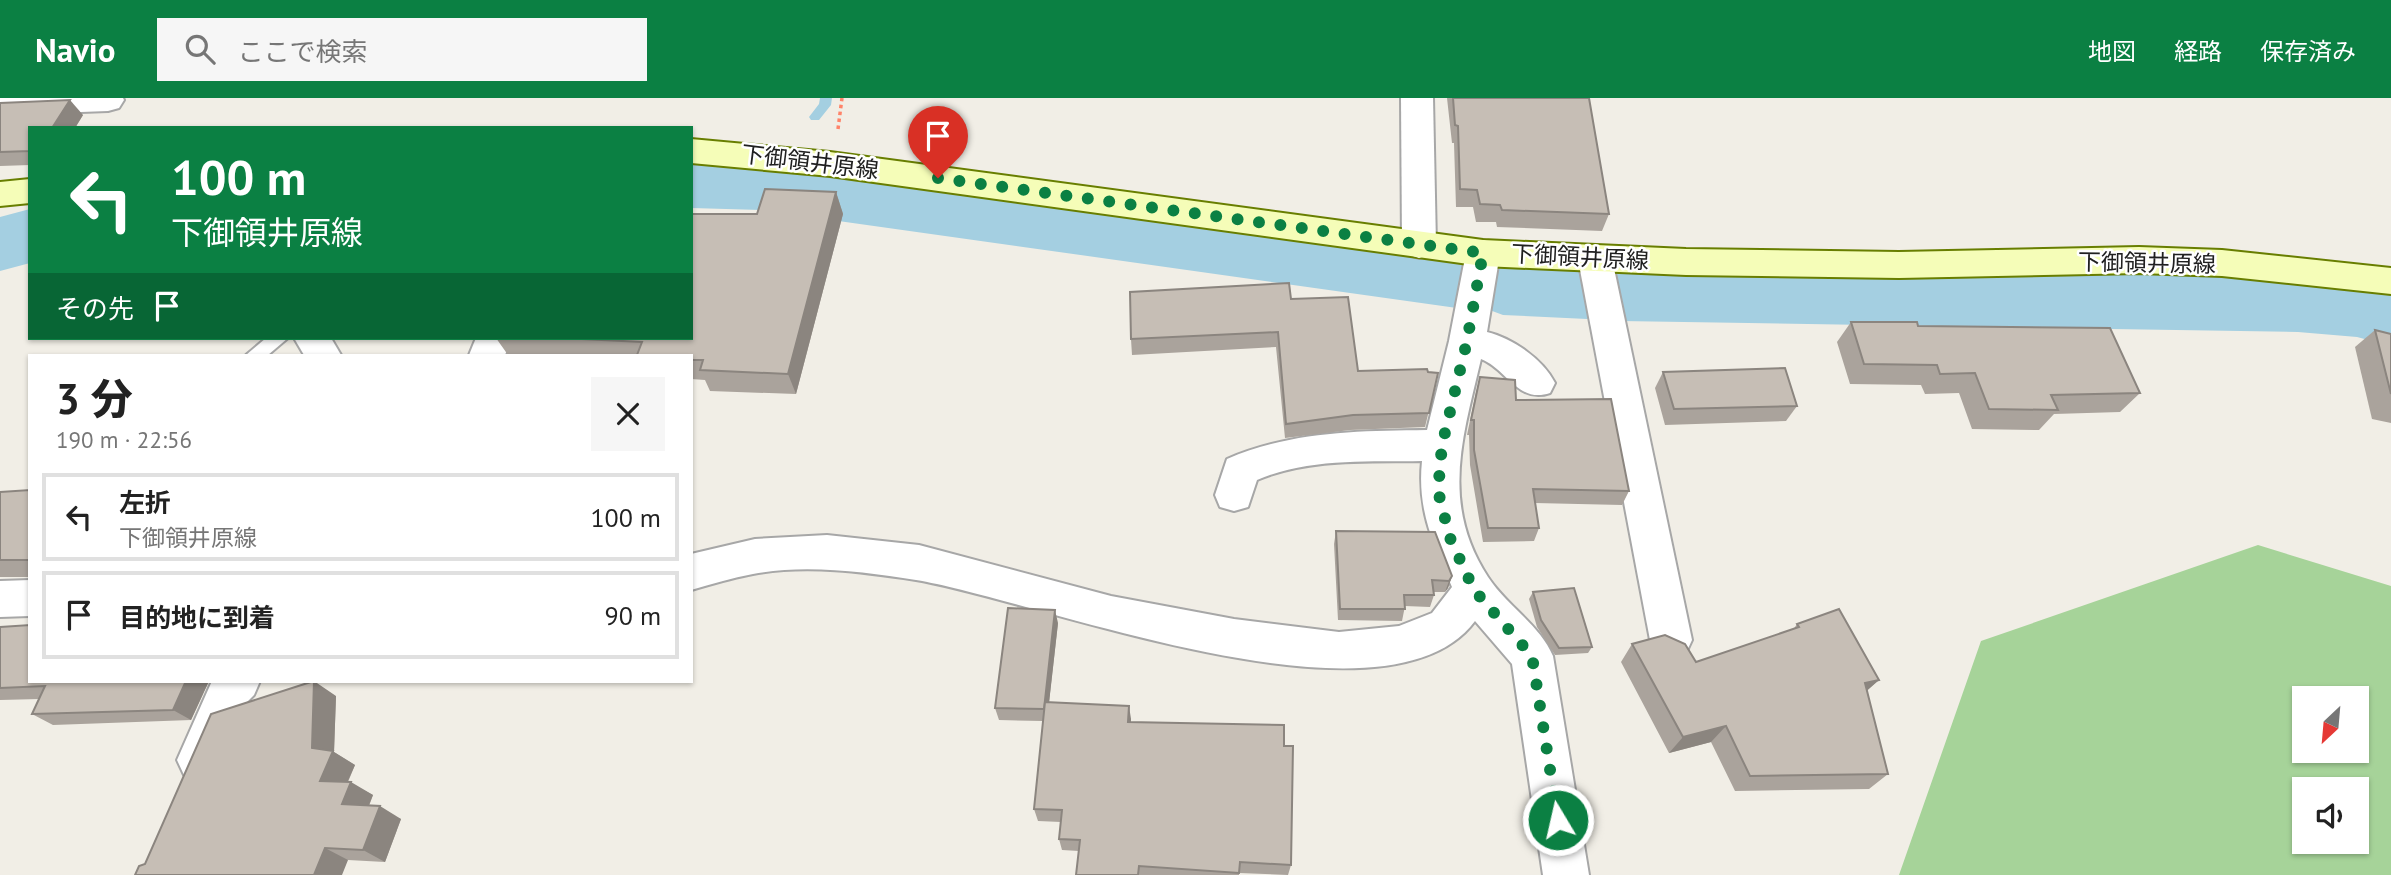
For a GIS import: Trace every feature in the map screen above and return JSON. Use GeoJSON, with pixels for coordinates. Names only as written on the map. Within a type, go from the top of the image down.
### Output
{"type":"FeatureCollection","features":[{"type":"Feature","properties":{"kind":"main road","name":"下御領井原線"},"geometry":{"type":"LineString","coordinates":[[693,151],[830,164],[1483,253],[1595,259],[1899,265],[2139,260],[2222,263],[2391,281]]}},
{"type":"Feature","properties":{"kind":"main road"},"geometry":{"type":"LineString","coordinates":[[0,194],[28,191]]}},
{"type":"Feature","properties":{"kind":"street"},"geometry":{"type":"LineString","coordinates":[[1417,98],[1419,245]]}},
{"type":"Feature","properties":{"kind":"street"},"geometry":{"type":"LineString","coordinates":[[0,104],[108,100]]}},
{"type":"Feature","properties":{"kind":"street"},"geometry":{"type":"LineString","coordinates":[[1483,253],[1467,341],[1442,445],[1438,491],[1450,538],[1474,590],[1532,656],[1566,875]]}},
{"type":"Feature","properties":{"kind":"street"},"geometry":{"type":"LineString","coordinates":[[1595,259],[1671,640]]}},
{"type":"Feature","properties":{"kind":"street"},"geometry":{"type":"LineString","coordinates":[[1467,341],[1496,348],[1537,383]]}},
{"type":"Feature","properties":{"kind":"street"},"geometry":{"type":"LineString","coordinates":[[1234,495],[1241,470],[1253,463],[1292,454],[1350,448],[1442,445]]}},
{"type":"Feature","properties":{"kind":"street"},"geometry":{"type":"LineString","coordinates":[[693,572],[755,556],[827,552],[854,555],[919,563],[1152,622],[1234,638],[1339,651],[1400,645],[1447,626],[1474,590]]}},
{"type":"Feature","properties":{"kind":"street"},"geometry":{"type":"LineString","coordinates":[[0,599],[28,598]]}},
{"type":"Feature","properties":{"kind":"street"},"geometry":{"type":"LineString","coordinates":[[185,790],[229,692],[237,683]]}},
{"type":"Feature","properties":{"kind":"lane"},"geometry":{"type":"LineString","coordinates":[[256,354],[276,340]]}},
{"type":"Feature","properties":{"kind":"green space"},"geometry":{"type":"Polygon","coordinates":[[[2258,545],[2391,586],[2391,875],[1899,875],[1981,641],[2258,545]]]}},
{"type":"Feature","properties":{"kind":"building"},"geometry":{"type":"Polygon","coordinates":[[[1453,98],[1589,98],[1609,214],[1502,210],[1500,205],[1480,204],[1477,190],[1460,189],[1458,126],[1455,125],[1453,98]]]}},
{"type":"Feature","properties":{"kind":"building"},"geometry":{"type":"Polygon","coordinates":[[[70,100],[53,126],[28,126],[28,151],[0,152],[0,103],[70,100]]]}},
{"type":"Feature","properties":{"kind":"building"},"geometry":{"type":"Polygon","coordinates":[[[765,189],[836,192],[788,374],[700,370],[703,360],[693,360],[693,354],[637,354],[642,342],[602,340],[693,340],[693,214],[757,214],[765,189]]]}},
{"type":"Feature","properties":{"kind":"building"},"geometry":{"type":"Polygon","coordinates":[[[1289,283],[1291,299],[1348,297],[1358,371],[1427,369],[1428,372],[1438,373],[1429,413],[1353,415],[1286,424],[1278,332],[1131,339],[1130,292],[1289,283]]]}},
{"type":"Feature","properties":{"kind":"building"},"geometry":{"type":"Polygon","coordinates":[[[1851,322],[1917,322],[1918,326],[2110,328],[2140,393],[2051,395],[2058,410],[1989,409],[1975,373],[1940,374],[1937,365],[1864,364],[1851,322]]]}},
{"type":"Feature","properties":{"kind":"building"},"geometry":{"type":"Polygon","coordinates":[[[2375,330],[2391,334],[2391,394],[2375,330]]]}},
{"type":"Feature","properties":{"kind":"building"},"geometry":{"type":"Polygon","coordinates":[[[1785,368],[1797,406],[1674,409],[1663,372],[1785,368]]]}},
{"type":"Feature","properties":{"kind":"building"},"geometry":{"type":"Polygon","coordinates":[[[1480,377],[1515,380],[1516,400],[1611,399],[1629,491],[1533,489],[1539,528],[1488,528],[1474,450],[1474,420],[1471,420],[1480,377]]]}},
{"type":"Feature","properties":{"kind":"building"},"geometry":{"type":"Polygon","coordinates":[[[28,490],[28,560],[0,560],[0,492],[28,490]]]}},
{"type":"Feature","properties":{"kind":"building"},"geometry":{"type":"Polygon","coordinates":[[[1336,531],[1435,532],[1452,576],[1449,581],[1432,580],[1434,595],[1404,595],[1405,609],[1340,609],[1336,531]]]}},
{"type":"Feature","properties":{"kind":"building"},"geometry":{"type":"Polygon","coordinates":[[[1574,588],[1592,647],[1559,648],[1541,620],[1533,592],[1574,588]]]}},
{"type":"Feature","properties":{"kind":"building"},"geometry":{"type":"Polygon","coordinates":[[[1008,608],[1055,610],[1044,709],[995,708],[1008,608]]]}},
{"type":"Feature","properties":{"kind":"building"},"geometry":{"type":"Polygon","coordinates":[[[1839,609],[1879,680],[1865,683],[1888,774],[1750,776],[1726,726],[1683,737],[1632,644],[1665,635],[1685,644],[1696,662],[1799,627],[1797,624],[1839,609]]]}},
{"type":"Feature","properties":{"kind":"building"},"geometry":{"type":"Polygon","coordinates":[[[28,625],[28,683],[185,683],[173,710],[32,714],[45,686],[0,688],[0,627],[28,625]]]}},
{"type":"Feature","properties":{"kind":"building"},"geometry":{"type":"Polygon","coordinates":[[[314,683],[312,748],[333,751],[320,781],[351,782],[342,804],[380,806],[363,850],[325,848],[314,875],[135,875],[139,866],[145,864],[211,714],[314,683]]]}},
{"type":"Feature","properties":{"kind":"building"},"geometry":{"type":"Polygon","coordinates":[[[1045,702],[1129,706],[1128,722],[1284,725],[1284,746],[1293,746],[1291,865],[1240,862],[1239,873],[1139,866],[1138,875],[1076,875],[1080,840],[1059,839],[1062,810],[1034,809],[1045,702]]]}},
{"type":"Feature","properties":{"kind":"waterway"},"geometry":{"type":"LineString","coordinates":[[815,117],[825,105],[826,98]]}},
{"type":"Feature","properties":{"kind":"waterway"},"geometry":{"type":"LineString","coordinates":[[693,182],[761,184],[1464,281]]}},
{"type":"Feature","properties":{"kind":"waterway"},"geometry":{"type":"LineString","coordinates":[[0,244],[28,237]]}},
{"type":"Feature","properties":{"kind":"waterway"},"geometry":{"type":"LineString","coordinates":[[1503,286],[1587,290]]}},
{"type":"Feature","properties":{"kind":"waterway"},"geometry":{"type":"LineString","coordinates":[[1620,292],[2298,303],[2357,308],[2391,317]]}},
{"type":"Feature","properties":{"kind":"route"},"geometry":{"type":"LineString","coordinates":[[938,178],[1483,253],[1467,341],[1442,445],[1438,491],[1450,538],[1474,590],[1532,656],[1558,820]]}}]}
